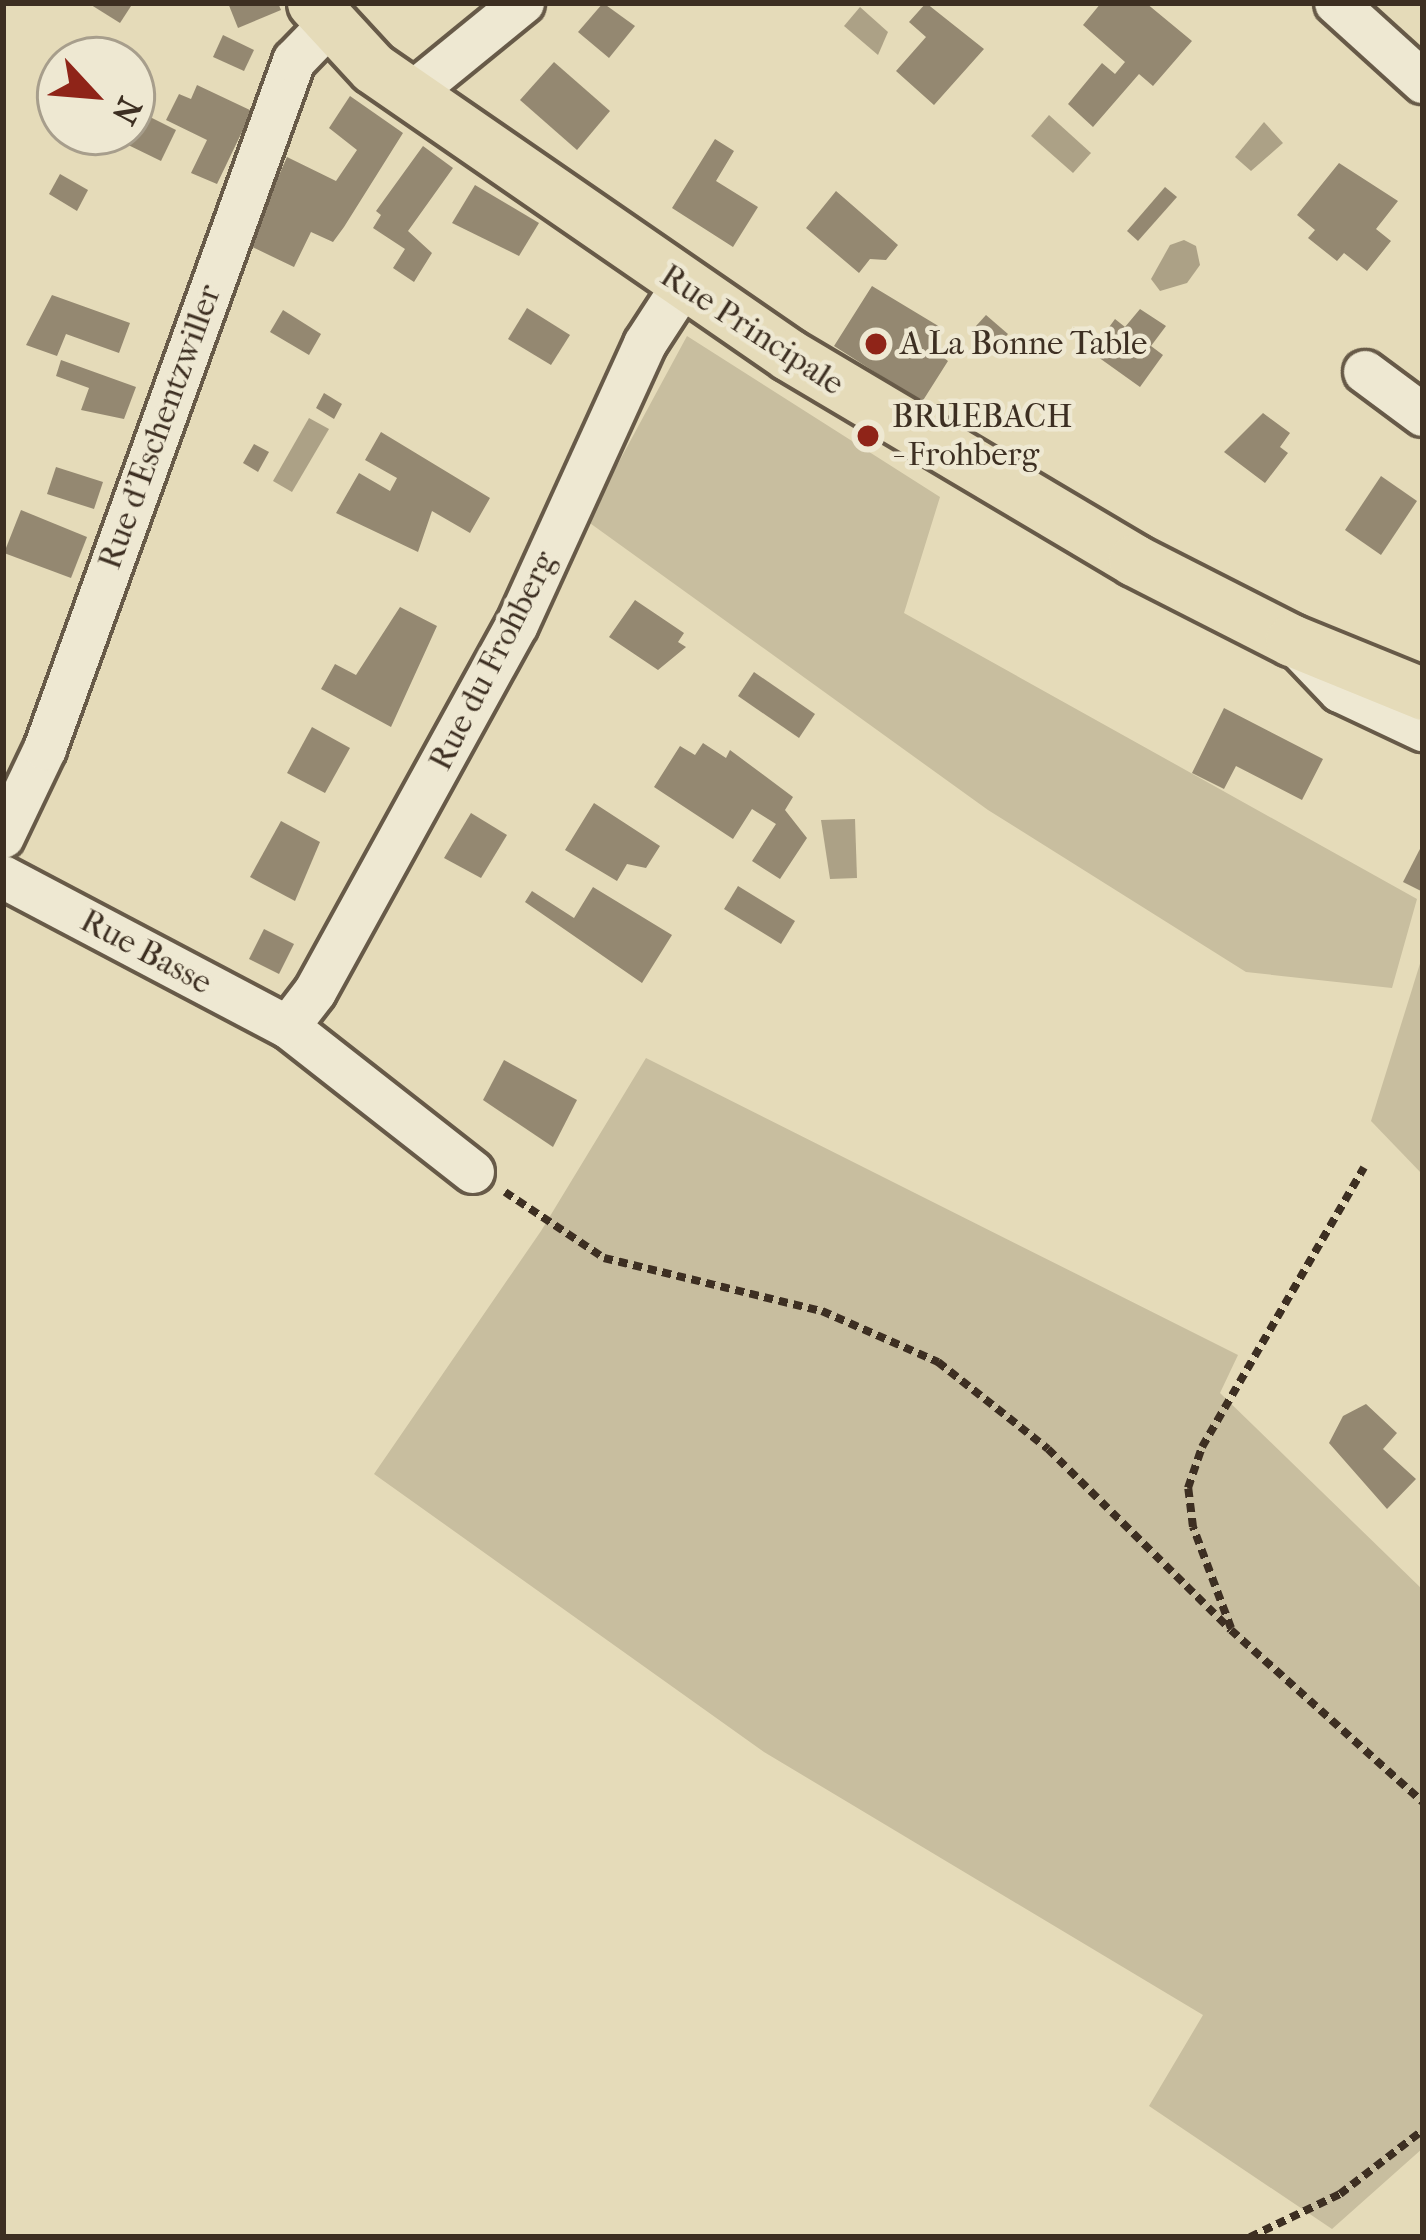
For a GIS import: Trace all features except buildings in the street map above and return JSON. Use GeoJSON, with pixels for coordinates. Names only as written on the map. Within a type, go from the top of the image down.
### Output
{"type":"FeatureCollection","features":[{"type":"Feature","properties":{"kind":"main road","name":"Rue Principale"},"geometry":{"type":"LineString","coordinates":[[321,14],[410,95],[682,286],[1014,494],[1291,640],[1423,694]]}},
{"type":"Feature","properties":{"kind":"street"},"geometry":{"type":"LineString","coordinates":[[410,95],[523,3]]}},
{"type":"Feature","properties":{"kind":"street"},"geometry":{"type":"LineString","coordinates":[[1336,3],[1423,82]]}},
{"type":"Feature","properties":{"kind":"street","name":"Rue d'Eschentzwiller"},"geometry":{"type":"LineString","coordinates":[[3,836],[45,749],[294,61],[321,14]]}},
{"type":"Feature","properties":{"kind":"street","name":"Rue du Frohberg"},"geometry":{"type":"LineString","coordinates":[[288,1027],[315,992],[517,625],[645,344],[682,286]]}},
{"type":"Feature","properties":{"kind":"street"},"geometry":{"type":"LineString","coordinates":[[1365,372],[1423,415]]}},
{"type":"Feature","properties":{"kind":"street"},"geometry":{"type":"LineString","coordinates":[[1291,640],[1340,691],[1423,730]]}},
{"type":"Feature","properties":{"kind":"street","name":"Rue Basse"},"geometry":{"type":"LineString","coordinates":[[3,877],[288,1027],[473,1172]]}},
{"type":"Feature","properties":{"kind":"path"},"geometry":{"type":"LineString","coordinates":[[1231,1630],[1193,1526],[1188,1488],[1202,1447],[1364,1168]]}},
{"type":"Feature","properties":{"kind":"path"},"geometry":{"type":"LineString","coordinates":[[473,1172],[604,1258],[822,1311],[938,1362],[1048,1449],[1231,1630],[1423,1802]]}},
{"type":"Feature","properties":{"kind":"path"},"geometry":{"type":"LineString","coordinates":[[1250,2237],[1340,2194],[1423,2130]]}},
{"type":"Feature","properties":{"kind":"shaded area"},"geometry":{"type":"Polygon","coordinates":[[[860,7],[888,32],[878,55],[844,26],[860,7]]]}},
{"type":"Feature","properties":{"kind":"shaded area"},"geometry":{"type":"Polygon","coordinates":[[[1049,115],[1091,153],[1073,173],[1031,136],[1049,115]]]}},
{"type":"Feature","properties":{"kind":"shaded area"},"geometry":{"type":"Polygon","coordinates":[[[1264,122],[1283,143],[1251,171],[1235,157],[1264,122]]]}},
{"type":"Feature","properties":{"kind":"shaded area"},"geometry":{"type":"Polygon","coordinates":[[[1184,240],[1196,246],[1200,265],[1187,283],[1160,291],[1151,279],[1170,245],[1184,240]]]}},
{"type":"Feature","properties":{"kind":"shaded area"},"geometry":{"type":"Polygon","coordinates":[[[687,336],[940,497],[904,613],[1417,899],[1392,988],[1246,972],[988,810],[587,521],[687,336]]]}},
{"type":"Feature","properties":{"kind":"shaded area"},"geometry":{"type":"Polygon","coordinates":[[[309,418],[329,429],[292,492],[273,481],[309,418]]]}},
{"type":"Feature","properties":{"kind":"shaded area"},"geometry":{"type":"Polygon","coordinates":[[[855,819],[857,878],[830,879],[821,820],[855,819]]]}},
{"type":"Feature","properties":{"kind":"shaded area"},"geometry":{"type":"Polygon","coordinates":[[[1423,954],[1423,1175],[1371,1121],[1423,954]]]}},
{"type":"Feature","properties":{"kind":"shaded area"},"geometry":{"type":"Polygon","coordinates":[[[646,1058],[1238,1355],[1220,1393],[1423,1590],[1423,2148],[1332,2229],[1149,2106],[1203,2015],[764,1752],[374,1474],[541,1231],[646,1058]]]}},
{"type":"Feature","properties":{"kind":"place","name":"A La Bonne Table"},"geometry":{"type":"Point","coordinates":[876,344]}},
{"type":"Feature","properties":{"kind":"place","name":"BRUEBACH - Frohberg"},"geometry":{"type":"Point","coordinates":[868,436]}}]}
